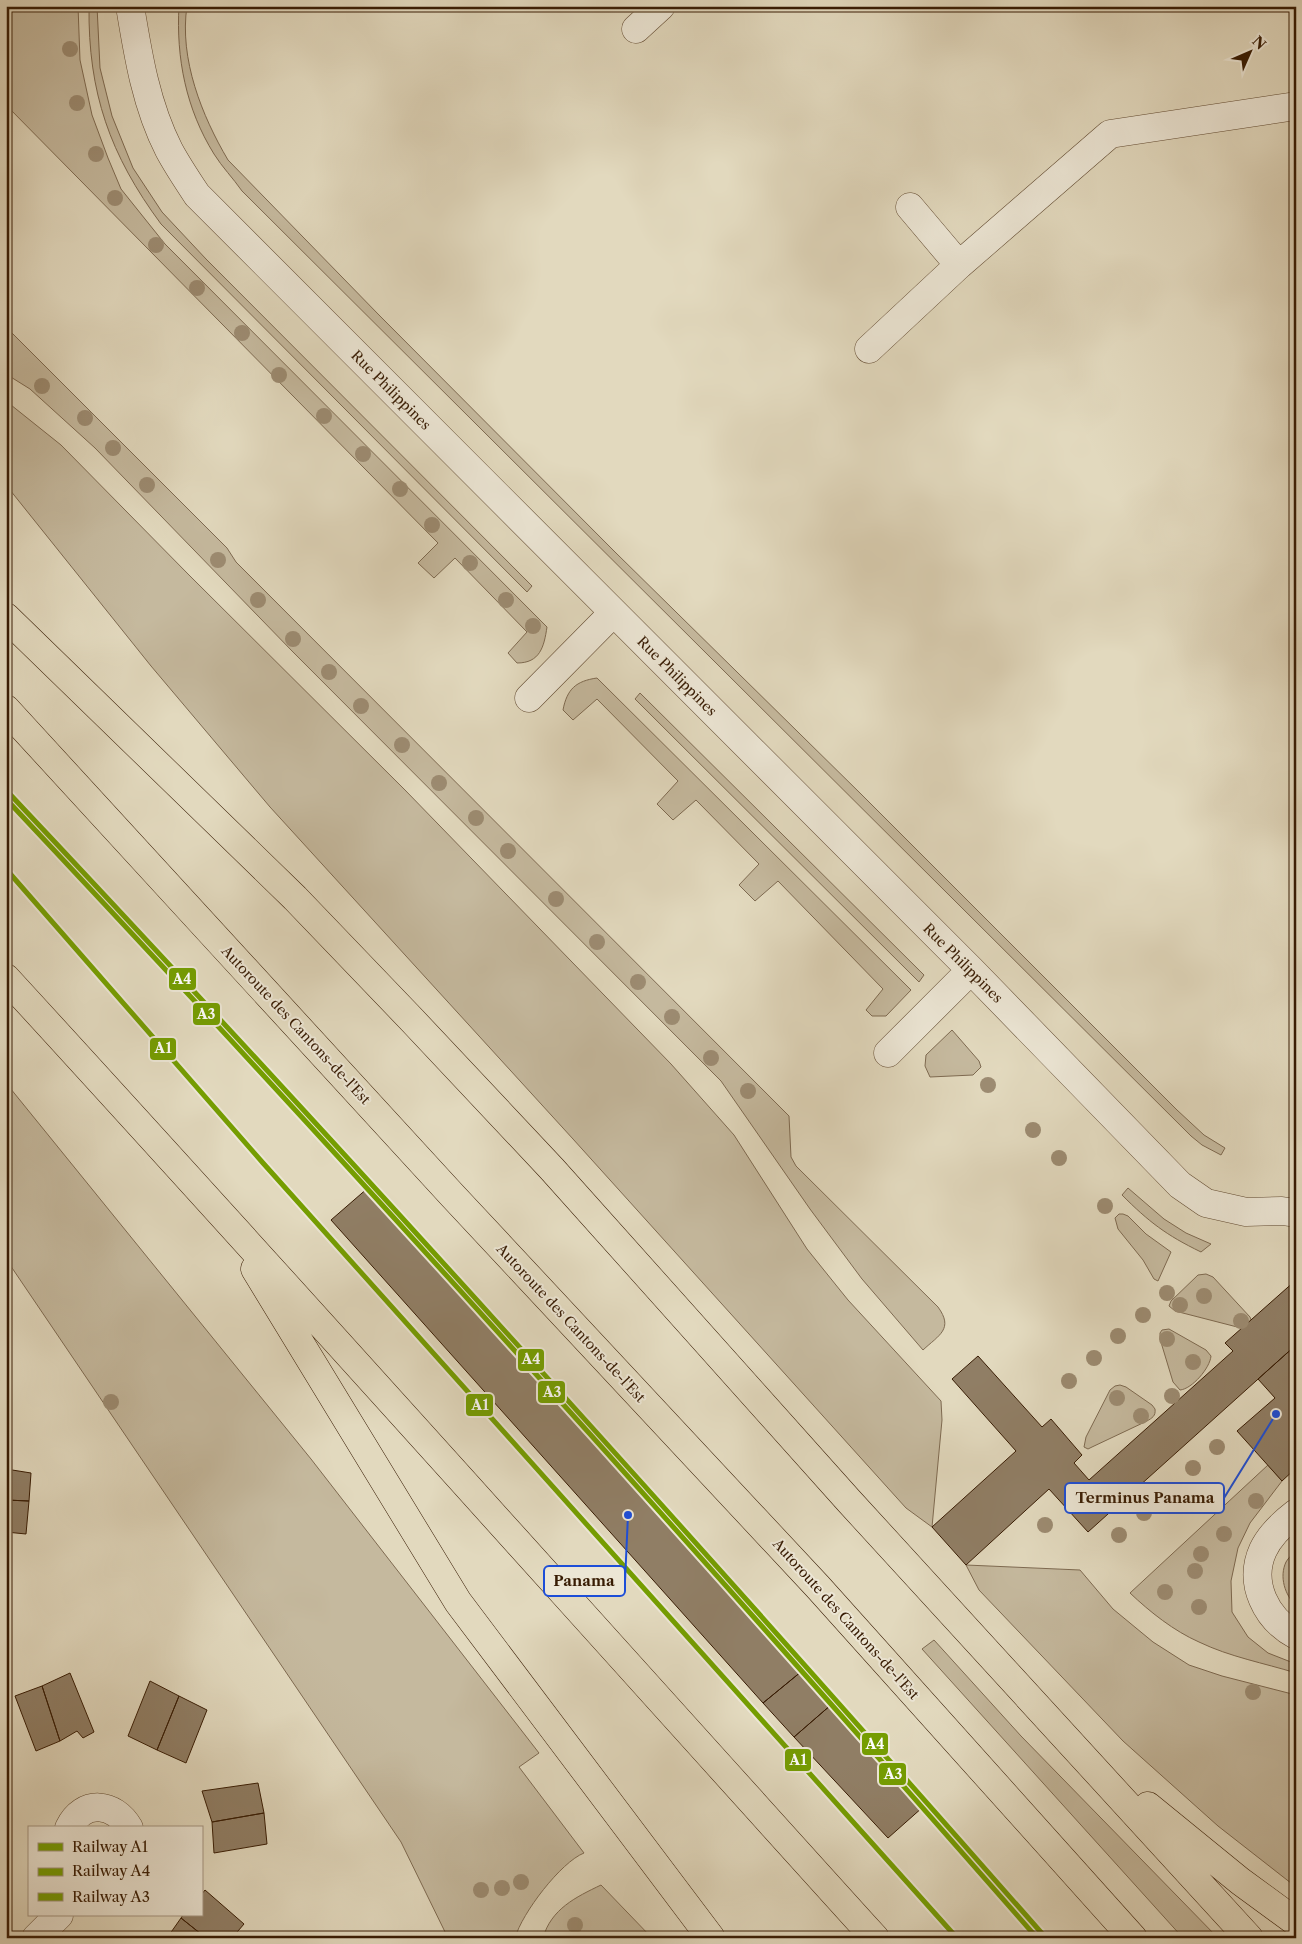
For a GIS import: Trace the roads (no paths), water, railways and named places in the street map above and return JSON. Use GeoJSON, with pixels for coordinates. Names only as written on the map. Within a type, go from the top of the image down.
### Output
{"type":"FeatureCollection","features":[{"type":"Feature","properties":{"kind":"highway"},"geometry":{"type":"LineString","coordinates":[[6,617],[295,898],[559,1176],[849,1501],[1248,1938]]}},
{"type":"Feature","properties":{"kind":"highway","name":"Autoroute des Cantons-de-l'Est"},"geometry":{"type":"LineString","coordinates":[[6,709],[452,1196],[818,1587],[1133,1938]]}},
{"type":"Feature","properties":{"kind":"highway"},"geometry":{"type":"LineString","coordinates":[[6,978],[219,1210],[875,1938]]}},
{"type":"Feature","properties":{"kind":"highway"},"geometry":{"type":"LineString","coordinates":[[219,1210],[458,1602],[711,1938]]}},
{"type":"Feature","properties":{"kind":"highway"},"geometry":{"type":"LineString","coordinates":[[1043,1714],[1185,1837],[1296,1922]]}},
{"type":"Feature","properties":{"kind":"street","name":"Rue Philippines"},"geometry":{"type":"LineString","coordinates":[[130,6],[140,64],[151,106],[168,149],[196,195],[971,970],[1180,1185],[1206,1202],[1246,1212],[1291,1209]]}},
{"type":"Feature","properties":{"kind":"street","name":"Rue Philippines"},"geometry":{"type":"LineString","coordinates":[[140,64],[150,6]]}},
{"type":"Feature","properties":{"kind":"street"},"geometry":{"type":"LineString","coordinates":[[636,29],[661,6]]}},
{"type":"Feature","properties":{"kind":"street"},"geometry":{"type":"LineString","coordinates":[[868,349],[959,265],[1110,134],[1296,106]]}},
{"type":"Feature","properties":{"kind":"street"},"geometry":{"type":"LineString","coordinates":[[910,207],[959,265]]}},
{"type":"Feature","properties":{"kind":"street"},"geometry":{"type":"LineString","coordinates":[[529,698],[613,613]]}},
{"type":"Feature","properties":{"kind":"street"},"geometry":{"type":"LineString","coordinates":[[888,1053],[971,970]]}},
{"type":"Feature","properties":{"kind":"street"},"geometry":{"type":"LineString","coordinates":[[1296,1513],[1271,1536],[1263,1550],[1258,1565],[1257,1580],[1261,1596],[1268,1610],[1278,1622],[1296,1635]]}},
{"type":"Feature","properties":{"kind":"street"},"geometry":{"type":"LineString","coordinates":[[70,1826],[80,1813],[92,1808],[104,1808],[117,1813],[127,1826]]}},
{"type":"Feature","properties":{"kind":"street"},"geometry":{"type":"LineString","coordinates":[[36,1938],[58,1916]]}},
{"type":"Feature","properties":{"kind":"rail line","name":"A4"},"geometry":{"type":"LineString","coordinates":[[6,790],[401,1216],[660,1503],[1046,1938]]}},
{"type":"Feature","properties":{"kind":"rail line","name":"A3"},"geometry":{"type":"LineString","coordinates":[[6,799],[268,1080],[527,1364],[1037,1938]]}},
{"type":"Feature","properties":{"kind":"rail line","name":"A1"},"geometry":{"type":"LineString","coordinates":[[6,869],[263,1163],[957,1938]]}},
{"type":"Feature","properties":{"kind":"place","name":"Terminus Panama"},"geometry":{"type":"Point","coordinates":[1276,1414]}},
{"type":"Feature","properties":{"kind":"place","name":"Panama"},"geometry":{"type":"Point","coordinates":[628,1515]}}]}
